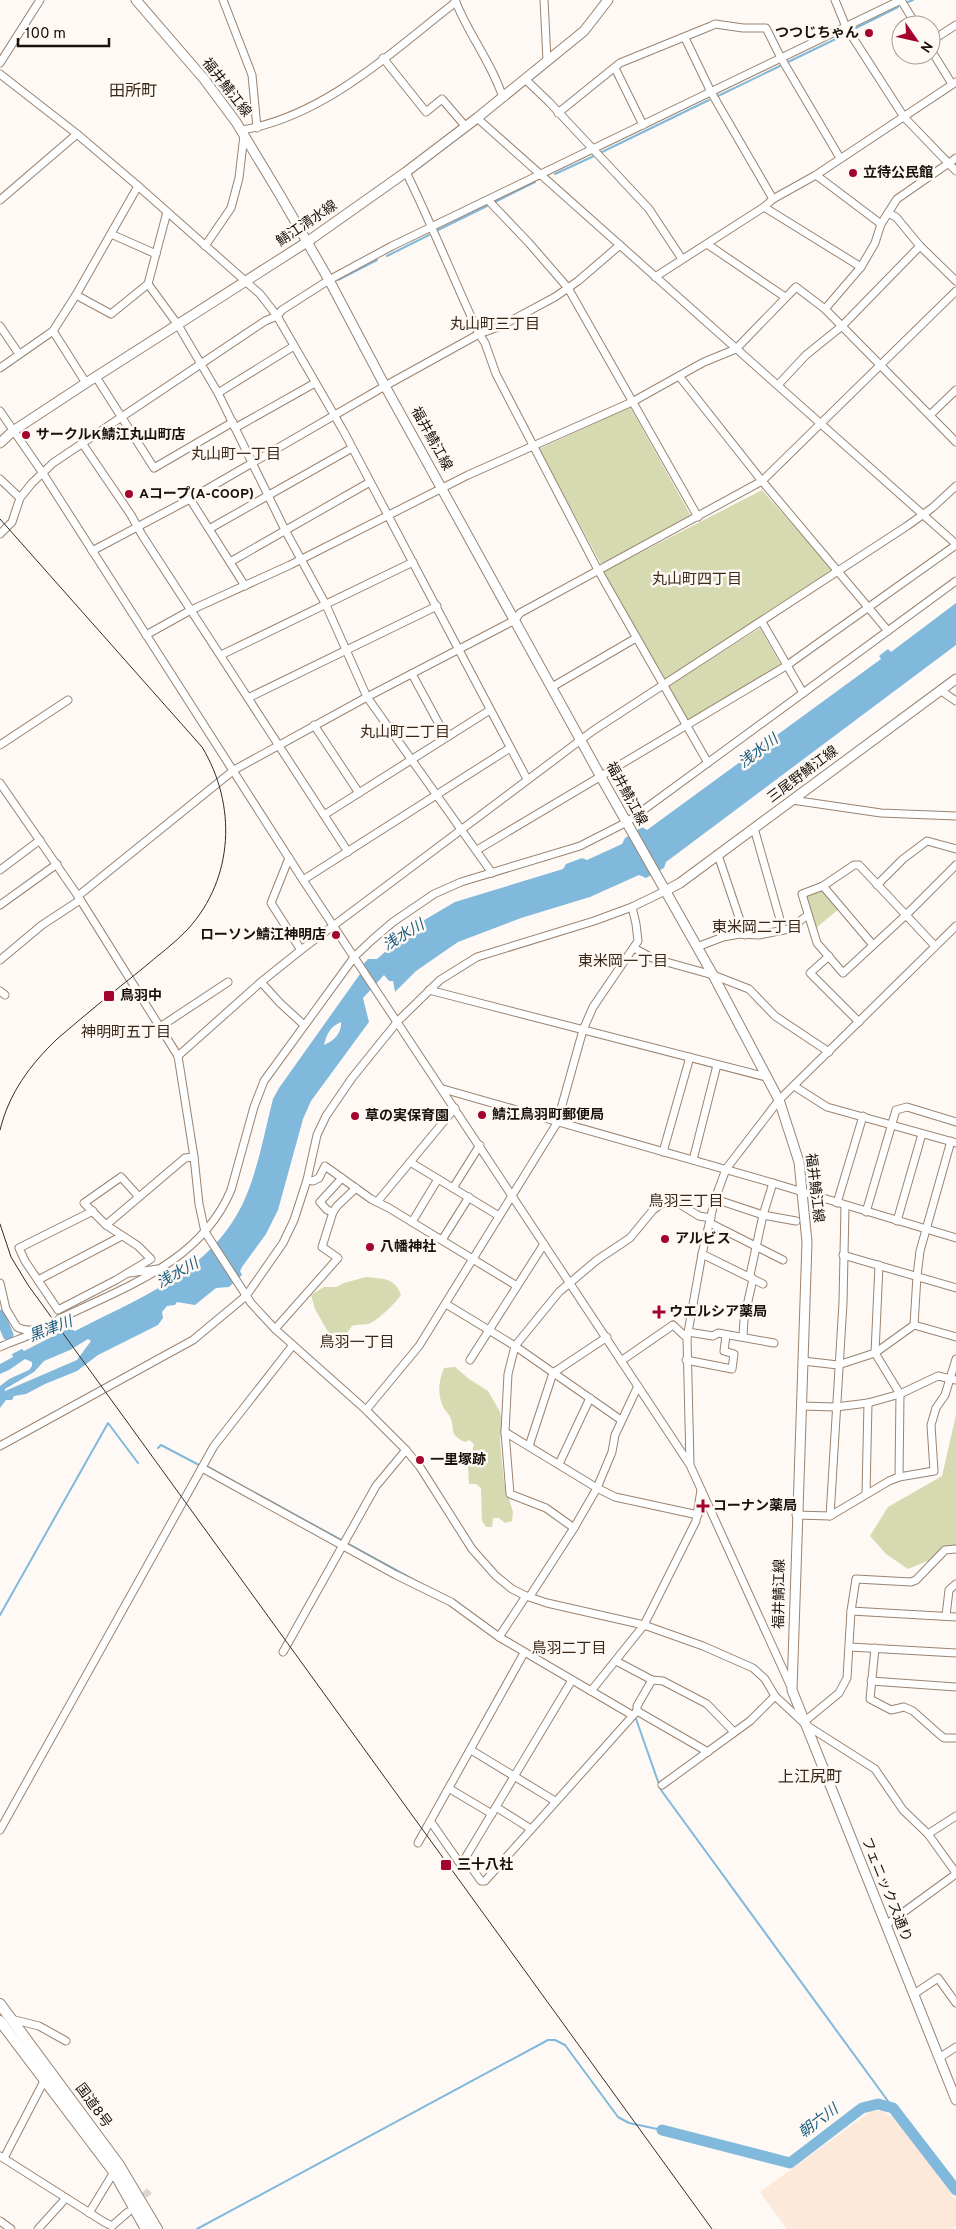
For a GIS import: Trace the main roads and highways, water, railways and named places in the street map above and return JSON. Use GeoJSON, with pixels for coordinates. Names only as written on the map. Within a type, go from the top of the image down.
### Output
{"type":"FeatureCollection","features":[{"type":"Feature","properties":{"kind":"highway","name":"国道8号"},"geometry":{"type":"LineString","coordinates":[[0,2004],[119,2165],[157,2229]]}},
{"type":"Feature","properties":{"kind":"highway","name":"国道8号"},"geometry":{"type":"LineString","coordinates":[[0,2021],[114,2172],[146,2229]]}},
{"type":"Feature","properties":{"kind":"main road","name":"福井鯖江線"},"geometry":{"type":"LineString","coordinates":[[136,0],[204,79],[243,132],[329,280],[385,386],[443,488],[600,777],[713,975],[779,1100],[799,1162],[807,1242],[796,1515],[792,1690]]}},
{"type":"Feature","properties":{"kind":"main road","name":"鯖江清水線"},"geometry":{"type":"LineString","coordinates":[[0,443],[13,431],[86,383],[307,242],[406,172],[503,98],[546,60],[584,31],[608,0]]}},
{"type":"Feature","properties":{"kind":"main road","name":"三尾野鯖江線"},"geometry":{"type":"LineString","coordinates":[[663,886],[680,883],[956,678]]}},
{"type":"Feature","properties":{"kind":"main road","name":"フェニックス通り"},"geometry":{"type":"LineString","coordinates":[[792,1690],[956,2100]]}},
{"type":"Feature","properties":{"kind":"water","name":"浅水川"},"geometry":{"type":"Polygon","coordinates":[[[956,603],[956,645],[666,862],[664,868],[646,878],[639,875],[590,897],[521,918],[458,942],[416,971],[395,992],[393,981],[389,981],[384,975],[363,998],[369,1022],[311,1101],[303,1119],[278,1210],[266,1234],[242,1267],[240,1271],[242,1275],[229,1287],[216,1288],[195,1305],[177,1302],[175,1305],[167,1306],[162,1312],[163,1318],[158,1325],[98,1355],[77,1371],[26,1394],[14,1396],[12,1400],[6,1400],[0,1408],[0,1386],[9,1379],[29,1370],[32,1366],[32,1362],[25,1359],[0,1374],[0,1364],[13,1357],[12,1354],[22,1349],[24,1351],[69,1328],[75,1331],[126,1306],[175,1278],[197,1262],[217,1243],[233,1220],[247,1194],[273,1099],[360,974],[360,968],[368,959],[377,959],[414,926],[455,902],[563,869],[566,864],[582,858],[587,860],[622,844],[625,838],[642,827],[647,830],[881,659],[879,656],[888,649],[891,652],[956,603]],[[341,1022],[330,1031],[324,1045],[337,1036],[341,1022]],[[88,1339],[70,1350],[44,1361],[34,1372],[5,1389],[5,1391],[77,1360],[91,1341],[88,1339]]]}},
{"type":"Feature","properties":{"kind":"waterway"},"geometry":{"type":"LineString","coordinates":[[908,2],[913,0]]}},
{"type":"Feature","properties":{"kind":"waterway"},"geometry":{"type":"LineString","coordinates":[[856,28],[898,7]]}},
{"type":"Feature","properties":{"kind":"waterway"},"geometry":{"type":"LineString","coordinates":[[788,62],[842,36]]}},
{"type":"Feature","properties":{"kind":"waterway"},"geometry":{"type":"LineString","coordinates":[[718,96],[780,66]]}},
{"type":"Feature","properties":{"kind":"waterway"},"geometry":{"type":"LineString","coordinates":[[602,152],[709,100]]}},
{"type":"Feature","properties":{"kind":"waterway"},"geometry":{"type":"LineString","coordinates":[[555,174],[594,156]]}},
{"type":"Feature","properties":{"kind":"waterway"},"geometry":{"type":"LineString","coordinates":[[495,202],[535,182]]}},
{"type":"Feature","properties":{"kind":"waterway"},"geometry":{"type":"LineString","coordinates":[[438,230],[487,206]]}},
{"type":"Feature","properties":{"kind":"waterway"},"geometry":{"type":"LineString","coordinates":[[387,256],[429,235]]}},
{"type":"Feature","properties":{"kind":"waterway"},"geometry":{"type":"LineString","coordinates":[[338,280],[377,260]]}},
{"type":"Feature","properties":{"kind":"waterway","name":"黒津川"},"geometry":{"type":"LineString","coordinates":[[0,1315],[8,1335]]}},
{"type":"Feature","properties":{"kind":"waterway"},"geometry":{"type":"LineString","coordinates":[[0,1615],[108,1423],[138,1463]]}},
{"type":"Feature","properties":{"kind":"waterway"},"geometry":{"type":"LineString","coordinates":[[158,1448],[161,1445],[201,1466]]}},
{"type":"Feature","properties":{"kind":"waterway"},"geometry":{"type":"LineString","coordinates":[[208,1467],[427,1587]]}},
{"type":"Feature","properties":{"kind":"waterway"},"geometry":{"type":"LineString","coordinates":[[635,1716],[661,1790],[893,2108]]}},
{"type":"Feature","properties":{"kind":"waterway"},"geometry":{"type":"LineString","coordinates":[[197,2229],[548,2040],[555,2040],[565,2045],[618,2117],[629,2123],[662,2130]]}},
{"type":"Feature","properties":{"kind":"waterway","name":"朝六川"},"geometry":{"type":"LineString","coordinates":[[662,2130],[790,2163],[862,2108],[878,2104],[893,2108],[956,2190]]}},
{"type":"Feature","properties":{"kind":"tunnel"},"geometry":{"type":"LineString","coordinates":[[137,2203],[150,2190]]}},
{"type":"Feature","properties":{"kind":"tram line"},"geometry":{"type":"LineString","coordinates":[[0,519],[202,747],[213,769],[221,793],[225,817],[225,841],[222,864],[215,887],[203,909],[188,929],[171,945],[78,1021],[47,1049],[29,1069],[15,1092],[0,1130]]}},
{"type":"Feature","properties":{"kind":"tram line"},"geometry":{"type":"LineString","coordinates":[[0,1224],[11,1257],[28,1285],[712,2229]]}},
{"type":"Feature","properties":{"kind":"place","name":"つつじちゃん"},"geometry":{"type":"Point","coordinates":[869,33]}},
{"type":"Feature","properties":{"kind":"place","name":"立待公民館"},"geometry":{"type":"Point","coordinates":[853,173]}},
{"type":"Feature","properties":{"kind":"place","name":"サークルK鯖江丸山町店"},"geometry":{"type":"Point","coordinates":[26,435]}},
{"type":"Feature","properties":{"kind":"place","name":"Aコープ(A-COOP)"},"geometry":{"type":"Point","coordinates":[129,494]}},
{"type":"Feature","properties":{"kind":"place","name":"ローソン鯖江神明店"},"geometry":{"type":"Point","coordinates":[336,935]}},
{"type":"Feature","properties":{"kind":"place","name":"鳥羽中"},"geometry":{"type":"Point","coordinates":[109,996]}},
{"type":"Feature","properties":{"kind":"place","name":"鯖江鳥羽町郵便局"},"geometry":{"type":"Point","coordinates":[482,1115]}},
{"type":"Feature","properties":{"kind":"place","name":"草の実保育園"},"geometry":{"type":"Point","coordinates":[355,1116]}},
{"type":"Feature","properties":{"kind":"place","name":"アルビス"},"geometry":{"type":"Point","coordinates":[665,1239]}},
{"type":"Feature","properties":{"kind":"place","name":"八幡神社"},"geometry":{"type":"Point","coordinates":[370,1247]}},
{"type":"Feature","properties":{"kind":"place","name":"ウエルシア薬局"},"geometry":{"type":"Point","coordinates":[659,1312]}},
{"type":"Feature","properties":{"kind":"place","name":"一里塚跡"},"geometry":{"type":"Point","coordinates":[420,1460]}},
{"type":"Feature","properties":{"kind":"place","name":"コーナン薬局"},"geometry":{"type":"Point","coordinates":[703,1506]}},
{"type":"Feature","properties":{"kind":"place","name":"三十八社"},"geometry":{"type":"Point","coordinates":[446,1865]}},
{"type":"Feature","properties":{"kind":"district","name":"田所町"},"geometry":{"type":"Point","coordinates":[133,92]}},
{"type":"Feature","properties":{"kind":"district","name":"丸山町三丁目"},"geometry":{"type":"Point","coordinates":[495,325]}},
{"type":"Feature","properties":{"kind":"district","name":"丸山町一丁目"},"geometry":{"type":"Point","coordinates":[236,455]}},
{"type":"Feature","properties":{"kind":"district","name":"丸山町四丁目"},"geometry":{"type":"Point","coordinates":[697,580]}},
{"type":"Feature","properties":{"kind":"district","name":"丸山町二丁目"},"geometry":{"type":"Point","coordinates":[405,733]}},
{"type":"Feature","properties":{"kind":"district","name":"東米岡二丁目"},"geometry":{"type":"Point","coordinates":[757,928]}},
{"type":"Feature","properties":{"kind":"district","name":"東米岡一丁目"},"geometry":{"type":"Point","coordinates":[623,962]}},
{"type":"Feature","properties":{"kind":"district","name":"神明町五丁目"},"geometry":{"type":"Point","coordinates":[126,1033]}},
{"type":"Feature","properties":{"kind":"district","name":"鳥羽三丁目"},"geometry":{"type":"Point","coordinates":[686,1202]}},
{"type":"Feature","properties":{"kind":"district","name":"鳥羽一丁目"},"geometry":{"type":"Point","coordinates":[357,1343]}},
{"type":"Feature","properties":{"kind":"district","name":"鳥羽二丁目"},"geometry":{"type":"Point","coordinates":[569,1649]}},
{"type":"Feature","properties":{"kind":"district","name":"上江尻町"},"geometry":{"type":"Point","coordinates":[810,1778]}}]}
